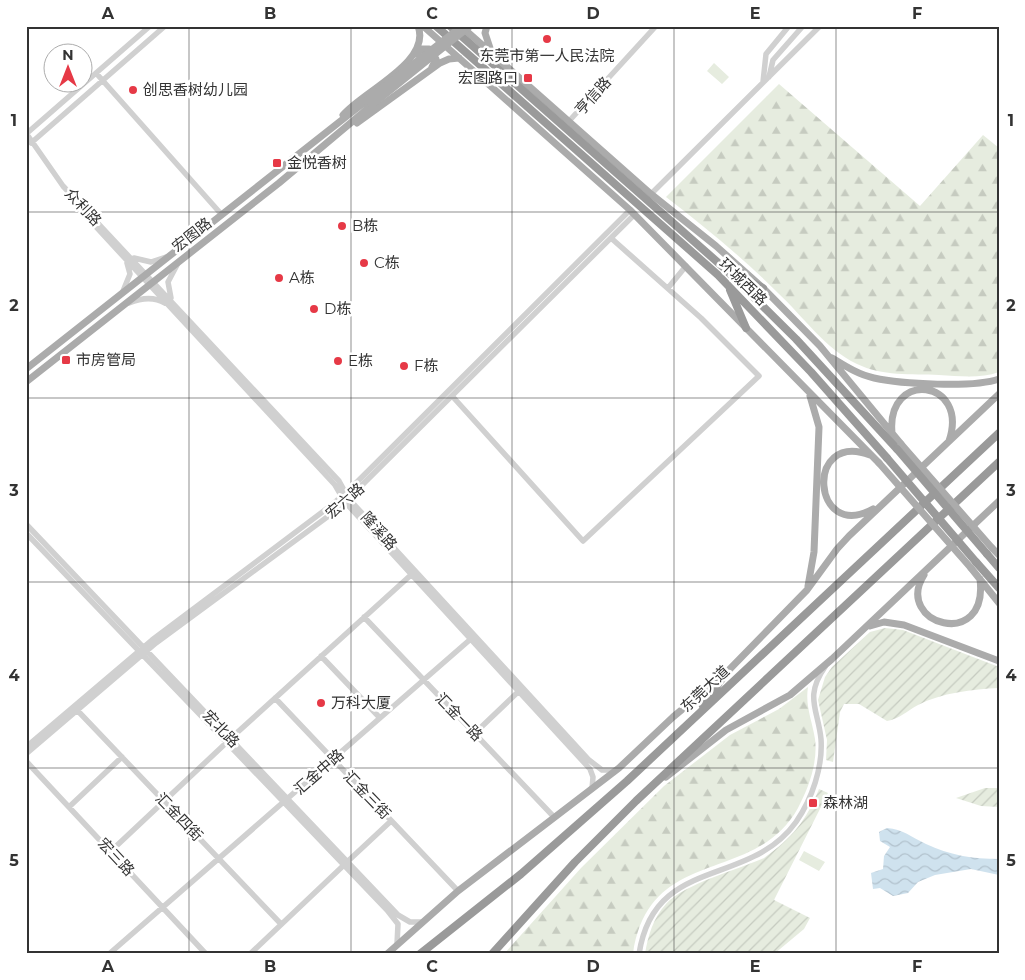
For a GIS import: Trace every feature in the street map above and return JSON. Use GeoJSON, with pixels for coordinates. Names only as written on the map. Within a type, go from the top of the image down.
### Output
{"type":"FeatureCollection","features":[{"type":"Feature","properties":{"kind":"highway","name":"环城西路"},"geometry":{"type":"LineString","coordinates":[[436,26],[729,286],[811,372],[887,458],[973,565],[999,588]]}},
{"type":"Feature","properties":{"kind":"highway","name":"环城西路"},"geometry":{"type":"LineString","coordinates":[[450,26],[723,268],[796,339],[899,447],[989,551],[999,568]]}},
{"type":"Feature","properties":{"kind":"highway"},"geometry":{"type":"LineString","coordinates":[[723,268],[763,288]]}},
{"type":"Feature","properties":{"kind":"highway"},"geometry":{"type":"LineString","coordinates":[[729,286],[746,328]]}},
{"type":"Feature","properties":{"kind":"highway","name":"东莞大道"},"geometry":{"type":"LineString","coordinates":[[420,954],[572,830],[999,433]]}},
{"type":"Feature","properties":{"kind":"highway"},"geometry":{"type":"LineString","coordinates":[[492,954],[574,862],[636,801],[999,462]]}},
{"type":"Feature","properties":{"kind":"highway"},"geometry":{"type":"LineString","coordinates":[[694,718],[726,673]]}},
{"type":"Feature","properties":{"kind":"main road"},"geometry":{"type":"LineString","coordinates":[[416,54],[421,36],[418,26]]}},
{"type":"Feature","properties":{"kind":"main road"},"geometry":{"type":"LineString","coordinates":[[423,26],[632,212],[686,266],[873,456],[973,565],[980,579],[999,604]]}},
{"type":"Feature","properties":{"kind":"main road"},"geometry":{"type":"LineString","coordinates":[[369,103],[462,26],[651,194],[716,246],[763,288],[828,356],[892,433],[899,447]]}},
{"type":"Feature","properties":{"kind":"main road"},"geometry":{"type":"LineString","coordinates":[[369,103],[470,26]]}},
{"type":"Feature","properties":{"kind":"main road"},"geometry":{"type":"LineString","coordinates":[[487,26],[487,44],[492,54]]}},
{"type":"Feature","properties":{"kind":"main road"},"geometry":{"type":"LineString","coordinates":[[334,125],[348,109],[409,62],[422,49],[429,49],[434,53],[436,59],[430,70]]}},
{"type":"Feature","properties":{"kind":"main road"},"geometry":{"type":"LineString","coordinates":[[346,129],[375,112],[430,70],[449,58],[459,58]]}},
{"type":"Feature","properties":{"kind":"main road","name":"宏图路"},"geometry":{"type":"LineString","coordinates":[[26,370],[334,125],[369,103]]}},
{"type":"Feature","properties":{"kind":"main road","name":"宏图路"},"geometry":{"type":"LineString","coordinates":[[26,382],[346,129],[369,103]]}},
{"type":"Feature","properties":{"kind":"main road"},"geometry":{"type":"LineString","coordinates":[[828,356],[873,378],[980,384],[999,379]]}},
{"type":"Feature","properties":{"kind":"main road"},"geometry":{"type":"LineString","coordinates":[[805,388],[813,401],[819,427],[814,552],[807,590]]}},
{"type":"Feature","properties":{"kind":"main road"},"geometry":{"type":"LineString","coordinates":[[892,433],[891,419],[894,406],[900,398],[909,391],[931,391],[942,396],[952,412],[952,430],[948,442]]}},
{"type":"Feature","properties":{"kind":"main road"},"geometry":{"type":"LineString","coordinates":[[387,954],[458,891],[619,768],[673,717],[726,673],[807,590],[837,549],[999,394]]}},
{"type":"Feature","properties":{"kind":"main road"},"geometry":{"type":"LineString","coordinates":[[873,456],[860,452],[845,453],[835,458],[825,472],[823,489],[827,500],[835,509],[844,514],[854,516],[865,514],[880,506]]}},
{"type":"Feature","properties":{"kind":"main road"},"geometry":{"type":"LineString","coordinates":[[636,801],[726,730],[776,704],[827,664],[999,501]]}},
{"type":"Feature","properties":{"kind":"main road"},"geometry":{"type":"LineString","coordinates":[[989,551],[999,555]]}},
{"type":"Feature","properties":{"kind":"main road"},"geometry":{"type":"LineString","coordinates":[[929,568],[918,590],[922,609],[930,618],[949,624],[962,622],[977,610],[981,601],[980,579]]}},
{"type":"Feature","properties":{"kind":"main road"},"geometry":{"type":"LineString","coordinates":[[867,627],[884,622],[904,625],[999,661]]}},
{"type":"Feature","properties":{"kind":"street"},"geometry":{"type":"LineString","coordinates":[[26,133],[150,26]]}},
{"type":"Feature","properties":{"kind":"street"},"geometry":{"type":"LineString","coordinates":[[29,143],[165,26]]}},
{"type":"Feature","properties":{"kind":"street","name":"亨信路"},"geometry":{"type":"LineString","coordinates":[[570,120],[656,26]]}},
{"type":"Feature","properties":{"kind":"street"},"geometry":{"type":"LineString","coordinates":[[763,82],[766,54],[789,26]]}},
{"type":"Feature","properties":{"kind":"street"},"geometry":{"type":"LineString","coordinates":[[769,77],[773,60],[803,26]]}},
{"type":"Feature","properties":{"kind":"street"},"geometry":{"type":"LineString","coordinates":[[651,194],[820,26]]}},
{"type":"Feature","properties":{"kind":"street"},"geometry":{"type":"LineString","coordinates":[[96,73],[222,215]]}},
{"type":"Feature","properties":{"kind":"street","name":"众利路"},"geometry":{"type":"LineString","coordinates":[[26,133],[29,143],[60,189],[145,276]]}},
{"type":"Feature","properties":{"kind":"street","name":"宏六路"},"geometry":{"type":"LineString","coordinates":[[26,754],[143,651],[347,500],[453,397],[611,238],[632,212]]}},
{"type":"Feature","properties":{"kind":"street","name":"宏六路"},"geometry":{"type":"LineString","coordinates":[[26,746],[143,651],[344,494],[632,212]]}},
{"type":"Feature","properties":{"kind":"street"},"geometry":{"type":"LineString","coordinates":[[453,397],[583,541],[759,376],[668,288],[611,238]]}},
{"type":"Feature","properties":{"kind":"street"},"geometry":{"type":"LineString","coordinates":[[126,256],[151,262],[174,253]]}},
{"type":"Feature","properties":{"kind":"street"},"geometry":{"type":"LineString","coordinates":[[118,298],[125,288],[130,274],[126,256]]}},
{"type":"Feature","properties":{"kind":"street"},"geometry":{"type":"LineString","coordinates":[[124,305],[146,299],[155,299],[171,304],[168,282],[180,262]]}},
{"type":"Feature","properties":{"kind":"street"},"geometry":{"type":"LineString","coordinates":[[668,288],[686,266]]}},
{"type":"Feature","properties":{"kind":"street","name":"隆溪路"},"geometry":{"type":"LineString","coordinates":[[145,276],[344,494],[347,500],[412,574],[597,767],[608,771],[619,768]]}},
{"type":"Feature","properties":{"kind":"street","name":"隆溪路"},"geometry":{"type":"LineString","coordinates":[[347,500],[473,637],[590,769],[593,777],[592,789]]}},
{"type":"Feature","properties":{"kind":"street","name":"宏北路"},"geometry":{"type":"LineString","coordinates":[[26,524],[143,651],[346,863],[398,915],[410,922],[422,922]]}},
{"type":"Feature","properties":{"kind":"street","name":"宏北路"},"geometry":{"type":"LineString","coordinates":[[26,533],[143,651]]}},
{"type":"Feature","properties":{"kind":"street"},"geometry":{"type":"LineString","coordinates":[[111,852],[228,741],[412,574]]}},
{"type":"Feature","properties":{"kind":"street","name":"汇金一路"},"geometry":{"type":"LineString","coordinates":[[364,617],[554,817]]}},
{"type":"Feature","properties":{"kind":"street","name":"汇金中路"},"geometry":{"type":"LineString","coordinates":[[110,954],[473,637]]}},
{"type":"Feature","properties":{"kind":"street"},"geometry":{"type":"LineString","coordinates":[[321,656],[380,718]]}},
{"type":"Feature","properties":{"kind":"street"},"geometry":{"type":"LineString","coordinates":[[639,954],[646,923],[661,900],[682,886],[761,853],[795,823],[809,798],[820,760],[821,740],[812,700],[820,674],[827,664]]}},
{"type":"Feature","properties":{"kind":"street"},"geometry":{"type":"LineString","coordinates":[[474,733],[519,691]]}},
{"type":"Feature","properties":{"kind":"street","name":"汇金三街"},"geometry":{"type":"LineString","coordinates":[[275,698],[458,891]]}},
{"type":"Feature","properties":{"kind":"street","name":"汇金四街"},"geometry":{"type":"LineString","coordinates":[[77,710],[281,924]]}},
{"type":"Feature","properties":{"kind":"street"},"geometry":{"type":"LineString","coordinates":[[69,807],[122,757]]}},
{"type":"Feature","properties":{"kind":"street","name":"宏三路"},"geometry":{"type":"LineString","coordinates":[[26,761],[206,954]]}},
{"type":"Feature","properties":{"kind":"street"},"geometry":{"type":"LineString","coordinates":[[250,954],[391,821]]}},
{"type":"Feature","properties":{"kind":"street","name":"宏北路"},"geometry":{"type":"LineString","coordinates":[[346,863],[395,919],[400,929],[397,944]]}},
{"type":"Feature","properties":{"kind":"green space"},"geometry":{"type":"Polygon","coordinates":[[[714,63],[729,77],[722,84],[707,71],[714,63]]]}},
{"type":"Feature","properties":{"kind":"green space"},"geometry":{"type":"Polygon","coordinates":[[[779,84],[920,206],[983,135],[999,148],[999,372],[984,376],[907,374],[876,371],[845,358],[815,332],[751,267],[666,197],[779,84]]]}},
{"type":"Feature","properties":{"kind":"green space"},"geometry":{"type":"Polygon","coordinates":[[[885,628],[903,630],[999,667],[999,688],[937,697],[887,721],[859,704],[844,704],[840,712],[833,762],[826,760],[827,740],[818,700],[825,677],[832,667],[870,632],[885,628]]]}},
{"type":"Feature","properties":{"kind":"green space"},"geometry":{"type":"Polygon","coordinates":[[[808,687],[808,707],[816,748],[814,765],[806,792],[798,808],[779,832],[756,848],[681,880],[659,896],[643,919],[633,954],[504,954],[581,868],[664,786],[730,735],[779,709],[808,687]]]}},
{"type":"Feature","properties":{"kind":"green space"},"geometry":{"type":"Polygon","coordinates":[[[985,788],[999,788],[999,807],[981,806],[956,798],[985,788]]]}},
{"type":"Feature","properties":{"kind":"green space"},"geometry":{"type":"Polygon","coordinates":[[[819,789],[828,793],[774,900],[810,918],[804,929],[774,954],[645,954],[652,927],[666,904],[685,890],[764,858],[774,851],[803,820],[819,789]]]}},
{"type":"Feature","properties":{"kind":"green space"},"geometry":{"type":"Polygon","coordinates":[[[804,851],[825,862],[819,871],[799,860],[804,851]]]}},
{"type":"Feature","properties":{"kind":"water"},"geometry":{"type":"Polygon","coordinates":[[[887,828],[902,832],[952,854],[999,859],[999,875],[971,869],[935,875],[918,882],[908,893],[893,896],[880,888],[873,889],[871,873],[883,869],[884,856],[890,847],[880,841],[879,832],[887,828]]]}},
{"type":"Feature","properties":{"kind":"place","name":"东莞市第一人民法院"},"geometry":{"type":"Point","coordinates":[547,39]}},
{"type":"Feature","properties":{"kind":"place","name":"宏图路口"},"geometry":{"type":"Point","coordinates":[528,78]}},
{"type":"Feature","properties":{"kind":"place","name":"创思香树幼儿园"},"geometry":{"type":"Point","coordinates":[133,90]}},
{"type":"Feature","properties":{"kind":"place","name":"金悦香树"},"geometry":{"type":"Point","coordinates":[277,163]}},
{"type":"Feature","properties":{"kind":"place","name":"B栋"},"geometry":{"type":"Point","coordinates":[342,226]}},
{"type":"Feature","properties":{"kind":"place","name":"C栋"},"geometry":{"type":"Point","coordinates":[364,263]}},
{"type":"Feature","properties":{"kind":"place","name":"A栋"},"geometry":{"type":"Point","coordinates":[279,278]}},
{"type":"Feature","properties":{"kind":"place","name":"D栋"},"geometry":{"type":"Point","coordinates":[314,309]}},
{"type":"Feature","properties":{"kind":"place","name":"市房管局"},"geometry":{"type":"Point","coordinates":[66,360]}},
{"type":"Feature","properties":{"kind":"place","name":"E栋"},"geometry":{"type":"Point","coordinates":[338,361]}},
{"type":"Feature","properties":{"kind":"place","name":"F栋"},"geometry":{"type":"Point","coordinates":[404,366]}},
{"type":"Feature","properties":{"kind":"place","name":"万科大厦"},"geometry":{"type":"Point","coordinates":[321,703]}},
{"type":"Feature","properties":{"kind":"place","name":"森林湖"},"geometry":{"type":"Point","coordinates":[813,803]}}]}
